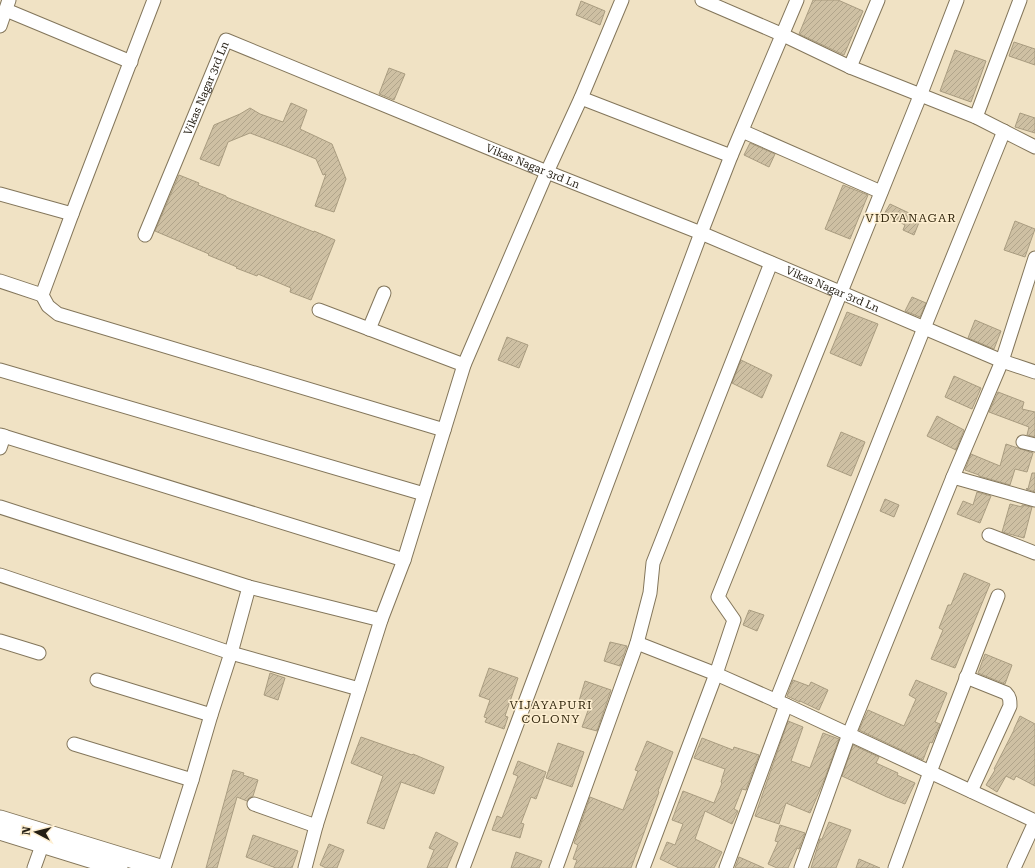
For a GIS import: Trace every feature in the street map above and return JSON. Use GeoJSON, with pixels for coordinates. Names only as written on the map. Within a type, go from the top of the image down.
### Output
{"type":"FeatureCollection","features":[{"type":"Feature","properties":{"kind":"main road"},"geometry":{"type":"LineString","coordinates":[[0,820],[119,868]]}},
{"type":"Feature","properties":{"kind":"main road"},"geometry":{"type":"LineString","coordinates":[[0,831],[44,839],[160,868]]}},
{"type":"Feature","properties":{"kind":"street"},"geometry":{"type":"LineString","coordinates":[[42,294],[154,0]]}},
{"type":"Feature","properties":{"kind":"street"},"geometry":{"type":"LineString","coordinates":[[305,868],[316,826],[359,689],[381,620],[404,560],[464,365],[547,172],[581,98],[622,0]]}},
{"type":"Feature","properties":{"kind":"street"},"geometry":{"type":"LineString","coordinates":[[702,0],[783,35],[850,67],[976,117],[1035,147]]}},
{"type":"Feature","properties":{"kind":"street"},"geometry":{"type":"LineString","coordinates":[[463,868],[701,233],[731,156],[797,0]]}},
{"type":"Feature","properties":{"kind":"street"},"geometry":{"type":"LineString","coordinates":[[850,67],[878,0]]}},
{"type":"Feature","properties":{"kind":"street"},"geometry":{"type":"LineString","coordinates":[[643,868],[716,674],[734,620],[718,597],[958,0]]}},
{"type":"Feature","properties":{"kind":"street"},"geometry":{"type":"LineString","coordinates":[[976,117],[1020,0]]}},
{"type":"Feature","properties":{"kind":"street"},"geometry":{"type":"LineString","coordinates":[[3,15],[131,62]]}},
{"type":"Feature","properties":{"kind":"street","name":"Vikas Nagar 3rd Ln"},"geometry":{"type":"LineString","coordinates":[[145,235],[226,40],[547,172],[701,233],[1002,361],[1035,372]]}},
{"type":"Feature","properties":{"kind":"street"},"geometry":{"type":"LineString","coordinates":[[581,98],[731,156]]}},
{"type":"Feature","properties":{"kind":"street"},"geometry":{"type":"LineString","coordinates":[[742,131],[880,192]]}},
{"type":"Feature","properties":{"kind":"street"},"geometry":{"type":"LineString","coordinates":[[726,868],[781,703],[924,328],[1004,131]]}},
{"type":"Feature","properties":{"kind":"street"},"geometry":{"type":"LineString","coordinates":[[0,194],[72,214]]}},
{"type":"Feature","properties":{"kind":"street"},"geometry":{"type":"LineString","coordinates":[[801,868],[849,734],[953,477],[1002,361],[1035,258]]}},
{"type":"Feature","properties":{"kind":"street"},"geometry":{"type":"LineString","coordinates":[[556,868],[637,643],[650,593],[653,563],[771,263]]}},
{"type":"Feature","properties":{"kind":"street"},"geometry":{"type":"LineString","coordinates":[[0,281],[42,294],[48,306],[58,314],[444,430]]}},
{"type":"Feature","properties":{"kind":"street"},"geometry":{"type":"LineString","coordinates":[[369,329],[384,293]]}},
{"type":"Feature","properties":{"kind":"street"},"geometry":{"type":"LineString","coordinates":[[319,310],[464,365]]}},
{"type":"Feature","properties":{"kind":"street"},"geometry":{"type":"LineString","coordinates":[[0,370],[424,494]]}},
{"type":"Feature","properties":{"kind":"street"},"geometry":{"type":"LineString","coordinates":[[1,440],[404,560]]}},
{"type":"Feature","properties":{"kind":"street"},"geometry":{"type":"LineString","coordinates":[[953,477],[1035,500]]}},
{"type":"Feature","properties":{"kind":"street"},"geometry":{"type":"LineString","coordinates":[[0,507],[249,587],[381,620]]}},
{"type":"Feature","properties":{"kind":"street"},"geometry":{"type":"LineString","coordinates":[[989,535],[1035,553]]}},
{"type":"Feature","properties":{"kind":"street"},"geometry":{"type":"LineString","coordinates":[[0,575],[231,653],[359,689]]}},
{"type":"Feature","properties":{"kind":"street"},"geometry":{"type":"LineString","coordinates":[[164,868],[231,653],[249,587]]}},
{"type":"Feature","properties":{"kind":"street"},"geometry":{"type":"LineString","coordinates":[[895,868],[930,772],[998,596]]}},
{"type":"Feature","properties":{"kind":"street"},"geometry":{"type":"LineString","coordinates":[[0,641],[39,653]]}},
{"type":"Feature","properties":{"kind":"street"},"geometry":{"type":"LineString","coordinates":[[637,643],[716,674],[781,703],[1035,821],[1014,868]]}},
{"type":"Feature","properties":{"kind":"street"},"geometry":{"type":"LineString","coordinates":[[966,677],[1006,692],[1010,700],[1010,706],[971,791]]}},
{"type":"Feature","properties":{"kind":"street"},"geometry":{"type":"LineString","coordinates":[[97,680],[211,715]]}},
{"type":"Feature","properties":{"kind":"street"},"geometry":{"type":"LineString","coordinates":[[74,744],[192,780]]}},
{"type":"Feature","properties":{"kind":"street"},"geometry":{"type":"LineString","coordinates":[[254,804],[316,826]]}},
{"type":"Feature","properties":{"kind":"street"},"geometry":{"type":"LineString","coordinates":[[34,868],[44,839]]}},
{"type":"Feature","properties":{"kind":"building"},"geometry":{"type":"Polygon","coordinates":[[[813,0],[838,0],[863,11],[844,55],[799,34],[813,0]]]}},
{"type":"Feature","properties":{"kind":"building"},"geometry":{"type":"Polygon","coordinates":[[[581,1],[605,11],[600,25],[576,15],[581,1]]]}},
{"type":"Feature","properties":{"kind":"building"},"geometry":{"type":"Polygon","coordinates":[[[1014,42],[1035,49],[1035,65],[1009,56],[1014,42]]]}},
{"type":"Feature","properties":{"kind":"building"},"geometry":{"type":"Polygon","coordinates":[[[955,50],[986,61],[971,102],[940,91],[955,50]]]}},
{"type":"Feature","properties":{"kind":"building"},"geometry":{"type":"Polygon","coordinates":[[[389,68],[405,74],[394,100],[379,94],[389,68]]]}},
{"type":"Feature","properties":{"kind":"building"},"geometry":{"type":"Polygon","coordinates":[[[291,103],[307,110],[300,129],[332,144],[346,179],[334,212],[315,206],[326,174],[323,175],[316,159],[287,147],[250,133],[228,142],[219,166],[200,159],[214,125],[250,108],[260,114],[283,122],[291,103]]]}},
{"type":"Feature","properties":{"kind":"building"},"geometry":{"type":"Polygon","coordinates":[[[1020,113],[1035,118],[1035,133],[1015,127],[1020,113]]]}},
{"type":"Feature","properties":{"kind":"building"},"geometry":{"type":"Polygon","coordinates":[[[750,143],[775,154],[769,167],[744,155],[750,143]]]}},
{"type":"Feature","properties":{"kind":"building"},"geometry":{"type":"Polygon","coordinates":[[[179,175],[199,183],[198,185],[226,197],[335,240],[311,300],[290,292],[291,288],[258,274],[257,276],[236,268],[237,267],[208,255],[209,254],[155,231],[179,175]]]}},
{"type":"Feature","properties":{"kind":"building"},"geometry":{"type":"Polygon","coordinates":[[[843,185],[868,195],[850,239],[825,229],[843,185]]]}},
{"type":"Feature","properties":{"kind":"building"},"geometry":{"type":"Polygon","coordinates":[[[890,204],[909,213],[908,215],[920,220],[914,235],[903,230],[905,225],[884,214],[890,204]]]}},
{"type":"Feature","properties":{"kind":"building"},"geometry":{"type":"Polygon","coordinates":[[[1015,221],[1035,229],[1025,257],[1004,250],[1015,221]]]}},
{"type":"Feature","properties":{"kind":"building"},"geometry":{"type":"Polygon","coordinates":[[[912,297],[926,303],[920,317],[905,311],[912,297]]]}},
{"type":"Feature","properties":{"kind":"building"},"geometry":{"type":"Polygon","coordinates":[[[847,312],[878,324],[861,366],[830,353],[847,312]]]}},
{"type":"Feature","properties":{"kind":"building"},"geometry":{"type":"Polygon","coordinates":[[[975,320],[1001,331],[994,349],[968,338],[975,320]]]}},
{"type":"Feature","properties":{"kind":"building"},"geometry":{"type":"Polygon","coordinates":[[[507,337],[528,345],[519,368],[498,360],[507,337]]]}},
{"type":"Feature","properties":{"kind":"building"},"geometry":{"type":"Polygon","coordinates":[[[741,360],[772,375],[762,398],[732,383],[741,360]]]}},
{"type":"Feature","properties":{"kind":"building"},"geometry":{"type":"Polygon","coordinates":[[[954,376],[981,388],[972,409],[945,397],[954,376]]]}},
{"type":"Feature","properties":{"kind":"building"},"geometry":{"type":"Polygon","coordinates":[[[998,392],[1024,402],[1022,409],[1035,412],[1035,437],[1027,435],[1029,427],[989,412],[998,392]]]}},
{"type":"Feature","properties":{"kind":"building"},"geometry":{"type":"Polygon","coordinates":[[[937,416],[964,430],[956,450],[927,436],[937,416]]]}},
{"type":"Feature","properties":{"kind":"building"},"geometry":{"type":"Polygon","coordinates":[[[841,432],[865,442],[851,476],[827,466],[841,432]]]}},
{"type":"Feature","properties":{"kind":"building"},"geometry":{"type":"Polygon","coordinates":[[[1006,444],[1033,453],[1027,472],[1015,469],[1010,485],[979,476],[965,470],[971,454],[1000,466],[1006,444]]]}},
{"type":"Feature","properties":{"kind":"building"},"geometry":{"type":"Polygon","coordinates":[[[1032,473],[1035,473],[1035,492],[1026,489],[1028,489],[1032,473]]]}},
{"type":"Feature","properties":{"kind":"building"},"geometry":{"type":"Polygon","coordinates":[[[977,492],[991,496],[980,523],[957,514],[963,501],[973,505],[977,492]]]}},
{"type":"Feature","properties":{"kind":"building"},"geometry":{"type":"Polygon","coordinates":[[[885,499],[899,505],[894,517],[880,511],[885,499]]]}},
{"type":"Feature","properties":{"kind":"building"},"geometry":{"type":"Polygon","coordinates":[[[1010,504],[1022,507],[1022,505],[1032,507],[1024,538],[1002,532],[1010,504]]]}},
{"type":"Feature","properties":{"kind":"building"},"geometry":{"type":"Polygon","coordinates":[[[964,573],[990,584],[955,668],[931,659],[943,630],[939,628],[948,605],[951,605],[964,573]]]}},
{"type":"Feature","properties":{"kind":"building"},"geometry":{"type":"Polygon","coordinates":[[[749,610],[764,615],[757,631],[743,625],[749,610]]]}},
{"type":"Feature","properties":{"kind":"building"},"geometry":{"type":"Polygon","coordinates":[[[610,642],[627,646],[620,666],[604,661],[610,642]]]}},
{"type":"Feature","properties":{"kind":"building"},"geometry":{"type":"Polygon","coordinates":[[[985,654],[1012,665],[1005,684],[978,673],[985,654]]]}},
{"type":"Feature","properties":{"kind":"building"},"geometry":{"type":"Polygon","coordinates":[[[489,668],[518,678],[505,716],[508,717],[504,729],[485,722],[487,718],[484,717],[490,700],[479,696],[489,668]]]}},
{"type":"Feature","properties":{"kind":"building"},"geometry":{"type":"Polygon","coordinates":[[[270,673],[285,678],[278,700],[264,695],[270,673]]]}},
{"type":"Feature","properties":{"kind":"building"},"geometry":{"type":"Polygon","coordinates":[[[793,680],[809,686],[811,682],[828,690],[819,710],[787,696],[793,680]]]}},
{"type":"Feature","properties":{"kind":"building"},"geometry":{"type":"Polygon","coordinates":[[[916,680],[947,693],[935,722],[940,724],[932,743],[930,742],[923,760],[859,730],[868,710],[904,726],[916,699],[909,695],[916,680]]]}},
{"type":"Feature","properties":{"kind":"building"},"geometry":{"type":"Polygon","coordinates":[[[585,681],[611,690],[597,731],[582,727],[590,705],[579,701],[585,681]]]}},
{"type":"Feature","properties":{"kind":"building"},"geometry":{"type":"Polygon","coordinates":[[[1020,716],[1035,724],[1035,786],[1016,776],[1014,780],[1006,776],[997,792],[986,785],[995,770],[994,769],[1020,716]]]}},
{"type":"Feature","properties":{"kind":"building"},"geometry":{"type":"Polygon","coordinates":[[[788,721],[803,727],[791,761],[810,768],[823,733],[839,739],[810,813],[786,803],[779,824],[755,816],[788,721]]]}},
{"type":"Feature","properties":{"kind":"building"},"geometry":{"type":"Polygon","coordinates":[[[361,737],[412,755],[413,754],[444,767],[434,794],[401,782],[384,829],[367,823],[383,776],[351,763],[361,737]]]}},
{"type":"Feature","properties":{"kind":"building"},"geometry":{"type":"Polygon","coordinates":[[[702,738],[733,750],[734,747],[759,755],[746,790],[742,789],[734,809],[738,811],[732,824],[705,811],[695,839],[722,852],[714,868],[679,868],[660,859],[667,842],[675,845],[683,824],[672,820],[683,791],[714,803],[722,783],[725,769],[694,758],[702,738]]]}},
{"type":"Feature","properties":{"kind":"building"},"geometry":{"type":"Polygon","coordinates":[[[647,741],[673,752],[631,868],[574,868],[577,860],[573,859],[578,845],[574,843],[590,797],[623,810],[638,771],[635,770],[647,741]]]}},
{"type":"Feature","properties":{"kind":"building"},"geometry":{"type":"Polygon","coordinates":[[[558,743],[584,752],[572,787],[546,778],[558,743]]]}},
{"type":"Feature","properties":{"kind":"building"},"geometry":{"type":"Polygon","coordinates":[[[853,745],[879,757],[876,763],[915,783],[905,804],[842,776],[853,745]]]}},
{"type":"Feature","properties":{"kind":"building"},"geometry":{"type":"Polygon","coordinates":[[[518,761],[546,772],[536,799],[531,797],[521,823],[524,824],[520,838],[492,830],[497,816],[502,818],[518,776],[513,774],[518,761]]]}},
{"type":"Feature","properties":{"kind":"building"},"geometry":{"type":"Polygon","coordinates":[[[233,770],[244,773],[243,775],[258,780],[253,796],[247,801],[237,797],[217,868],[206,868],[233,770]]]}},
{"type":"Feature","properties":{"kind":"building"},"geometry":{"type":"Polygon","coordinates":[[[829,822],[851,830],[836,868],[811,868],[820,839],[822,839],[829,822]]]}},
{"type":"Feature","properties":{"kind":"building"},"geometry":{"type":"Polygon","coordinates":[[[780,825],[805,833],[799,849],[797,848],[788,868],[777,868],[768,864],[778,842],[775,841],[780,825]]]}},
{"type":"Feature","properties":{"kind":"building"},"geometry":{"type":"Polygon","coordinates":[[[436,832],[458,843],[447,868],[427,868],[434,850],[429,848],[436,832]]]}},
{"type":"Feature","properties":{"kind":"building"},"geometry":{"type":"Polygon","coordinates":[[[253,835],[298,851],[292,868],[276,868],[246,857],[253,835]]]}},
{"type":"Feature","properties":{"kind":"building"},"geometry":{"type":"Polygon","coordinates":[[[329,844],[344,850],[337,868],[326,868],[320,865],[329,844]]]}},
{"type":"Feature","properties":{"kind":"building"},"geometry":{"type":"Polygon","coordinates":[[[516,852],[542,861],[539,868],[511,868],[516,852]]]}},
{"type":"Feature","properties":{"kind":"building"},"geometry":{"type":"Polygon","coordinates":[[[739,857],[764,868],[735,868],[739,857]]]}},
{"type":"Feature","properties":{"kind":"building"},"geometry":{"type":"Polygon","coordinates":[[[859,859],[880,868],[856,868],[859,859]]]}},
{"type":"Feature","properties":{"kind":"district","name":"VIDYANAGAR"},"geometry":{"type":"Point","coordinates":[911,218]}},
{"type":"Feature","properties":{"kind":"district","name":"VIJAYAPURI COLONY"},"geometry":{"type":"Point","coordinates":[551,712]}}]}
